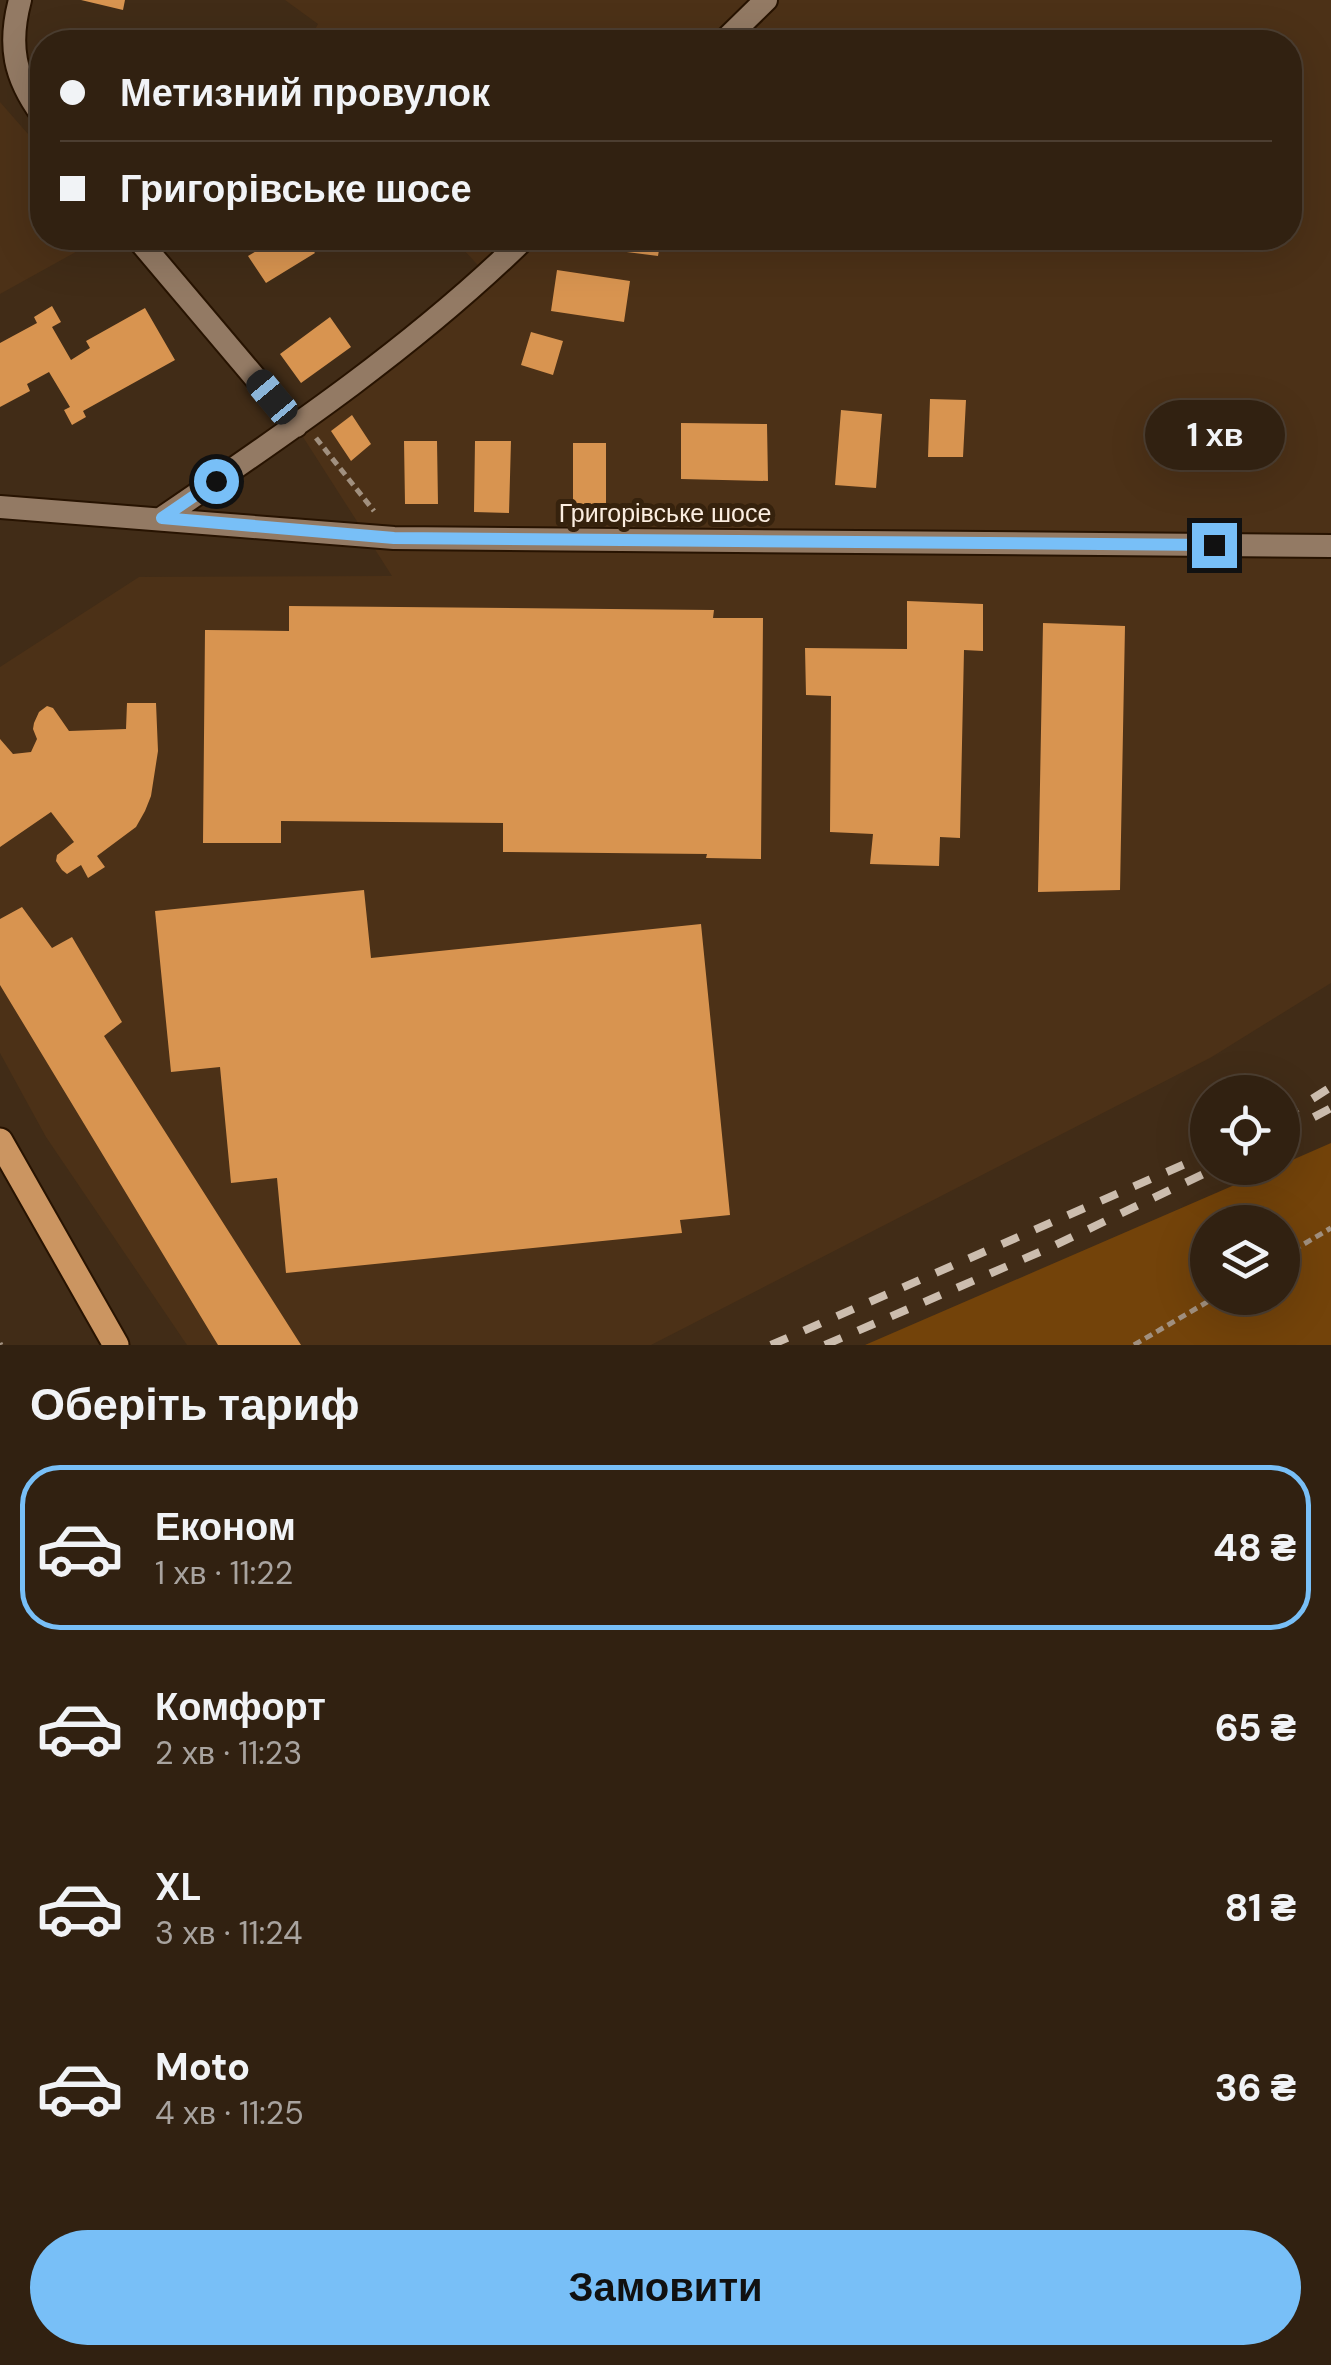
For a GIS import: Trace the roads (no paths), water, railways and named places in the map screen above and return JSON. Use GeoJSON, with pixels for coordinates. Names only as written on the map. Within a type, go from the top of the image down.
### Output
{"type":"FeatureCollection","features":[{"type":"Feature","properties":{"kind":"main road"},"geometry":{"type":"LineString","coordinates":[[0,1141],[116,1345]]}},
{"type":"Feature","properties":{"kind":"street"},"geometry":{"type":"LineString","coordinates":[[20,0],[12,54],[18,76],[30,96]]}},
{"type":"Feature","properties":{"kind":"street"},"geometry":{"type":"LineString","coordinates":[[735,30],[766,0]]}},
{"type":"Feature","properties":{"kind":"street"},"geometry":{"type":"LineString","coordinates":[[147,250],[296,426]]}},
{"type":"Feature","properties":{"kind":"street"},"geometry":{"type":"LineString","coordinates":[[162,518],[296,426],[476,286],[512,250]]}},
{"type":"Feature","properties":{"kind":"street","name":"Григорівське шосе"},"geometry":{"type":"LineString","coordinates":[[0,507],[394,538],[1331,546]]}},
{"type":"Feature","properties":{"kind":"railway"},"geometry":{"type":"LineString","coordinates":[[1300,1107],[1331,1087]]}},
{"type":"Feature","properties":{"kind":"railway"},"geometry":{"type":"LineString","coordinates":[[1300,1124],[1331,1108]]}},
{"type":"Feature","properties":{"kind":"railway"},"geometry":{"type":"LineString","coordinates":[[771,1345],[1190,1162]]}},
{"type":"Feature","properties":{"kind":"railway"},"geometry":{"type":"LineString","coordinates":[[825,1345],[1049,1248],[1190,1180]]}}]}
